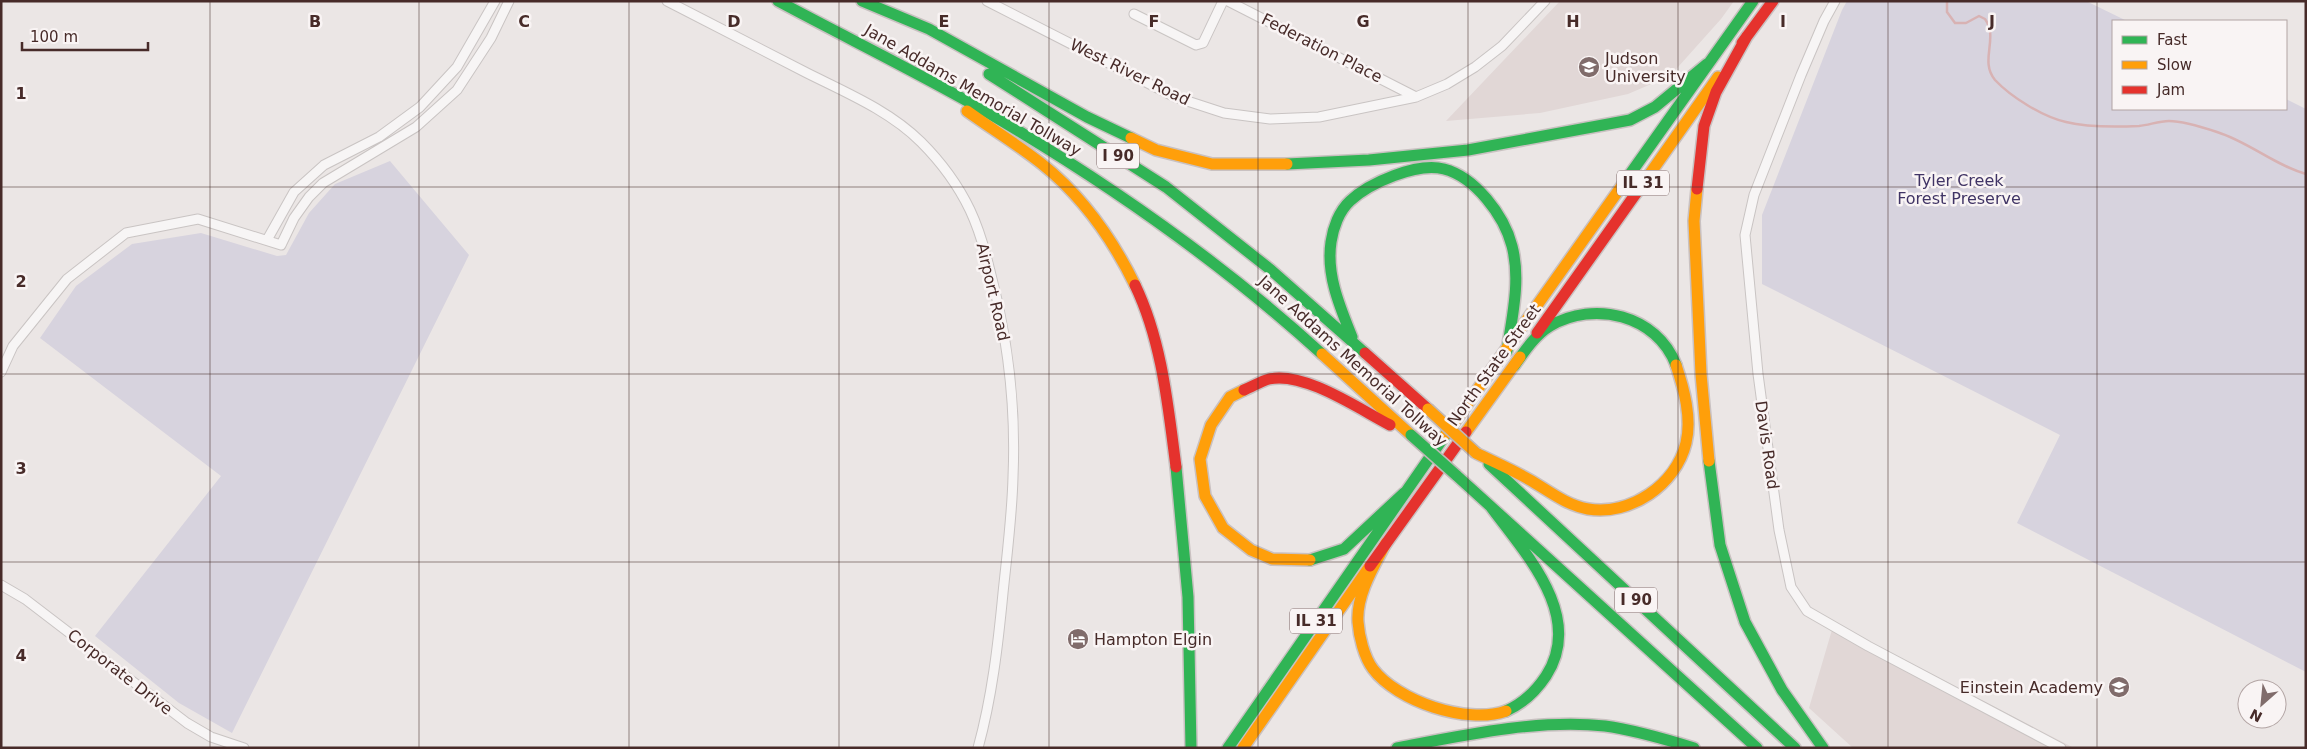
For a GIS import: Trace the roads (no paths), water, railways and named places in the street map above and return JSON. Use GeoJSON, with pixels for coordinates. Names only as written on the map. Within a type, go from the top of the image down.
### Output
{"type":"FeatureCollection","features":[{"type":"Feature","properties":{"kind":"main road","name":"Jane Addams Memorial Tollway"},"geometry":{"type":"LineString","coordinates":[[778,1],[935,84],[1031,139],[1167,227],[1275,311],[1757,748]]}},
{"type":"Feature","properties":{"kind":"main road","name":"Jane Addams Memorial Tollway"},"geometry":{"type":"LineString","coordinates":[[860,1],[984,70],[1166,187],[1271,270],[1428,409],[1795,748]]}},
{"type":"Feature","properties":{"kind":"main road"},"geometry":{"type":"LineString","coordinates":[[860,1],[929,29],[1087,117],[1156,150],[1212,164],[1280,164],[1369,160],[1468,150],[1590,129],[1630,120],[1655,107],[1707,64]]}},
{"type":"Feature","properties":{"kind":"main road","name":"North State Street"},"geometry":{"type":"LineString","coordinates":[[1228,748],[1404,494],[1695,86],[1707,64],[1753,1]]}},
{"type":"Feature","properties":{"kind":"main road","name":"North State Street"},"geometry":{"type":"LineString","coordinates":[[1243,748],[1386,543],[1773,1]]}},
{"type":"Feature","properties":{"kind":"main road"},"geometry":{"type":"LineString","coordinates":[[1747,36],[1716,92],[1704,126],[1694,221],[1701,374],[1708,454],[1720,545],[1745,622],[1782,690],[1823,748]]}},
{"type":"Feature","properties":{"kind":"main road"},"geometry":{"type":"LineString","coordinates":[[935,84],[956,102],[1047,168],[1066,186],[1103,230],[1136,288],[1155,342],[1166,398],[1178,486],[1189,588],[1193,678],[1191,748]]}},
{"type":"Feature","properties":{"kind":"main road"},"geometry":{"type":"LineString","coordinates":[[1355,343],[1341,313],[1331,280],[1330,249],[1338,220],[1347,203],[1368,186],[1409,172],[1437,168],[1448,170],[1458,176],[1486,200],[1500,217],[1509,234],[1515,260],[1516,284],[1506,351]]}},
{"type":"Feature","properties":{"kind":"main road"},"geometry":{"type":"LineString","coordinates":[[1476,453],[1514,471],[1576,506],[1602,510],[1625,506],[1644,498],[1666,480],[1681,458],[1686,444],[1689,422],[1678,369],[1669,350],[1658,337],[1636,321],[1616,313],[1604,312],[1588,312],[1565,318],[1541,334],[1514,366]]}},
{"type":"Feature","properties":{"kind":"main road"},"geometry":{"type":"LineString","coordinates":[[1404,494],[1344,549],[1313,560],[1272,559],[1250,550],[1223,528],[1205,496],[1200,459],[1211,425],[1230,397],[1269,379],[1291,378],[1310,383],[1411,435]]}},
{"type":"Feature","properties":{"kind":"main road"},"geometry":{"type":"LineString","coordinates":[[1386,543],[1369,576],[1358,616],[1362,639],[1373,669],[1395,690],[1427,704],[1458,713],[1487,715],[1504,711],[1531,696],[1544,680],[1556,660],[1559,622],[1550,592],[1491,507]]}},
{"type":"Feature","properties":{"kind":"main road"},"geometry":{"type":"LineString","coordinates":[[1397,748],[1468,734],[1576,725],[1641,732],[1694,748]]}},
{"type":"Feature","properties":{"kind":"street"},"geometry":{"type":"LineString","coordinates":[[267,240],[294,192],[324,165],[379,136],[417,110],[458,67],[495,1]]}},
{"type":"Feature","properties":{"kind":"street"},"geometry":{"type":"LineString","coordinates":[[1,372],[13,346],[67,279],[126,233],[198,219],[281,245],[299,211],[309,197],[323,183],[339,172],[396,141],[426,120],[457,90],[471,70],[509,1]]}},
{"type":"Feature","properties":{"kind":"street","name":"Airport Road"},"geometry":{"type":"LineString","coordinates":[[667,1],[866,102],[902,126],[940,162],[957,186],[970,210],[982,241],[1001,320],[1013,410],[1014,468],[1010,530],[995,666],[988,713],[978,748]]}},
{"type":"Feature","properties":{"kind":"street","name":"West River Road"},"geometry":{"type":"LineString","coordinates":[[988,1],[1175,97],[1224,112],[1270,119],[1319,117],[1416,97],[1447,84],[1482,61],[1516,33],[1545,1]]}},
{"type":"Feature","properties":{"kind":"street"},"geometry":{"type":"LineString","coordinates":[[1134,14],[1196,45],[1203,44],[1223,1]]}},
{"type":"Feature","properties":{"kind":"street","name":"Federation Place"},"geometry":{"type":"LineString","coordinates":[[1228,1],[1416,97]]}},
{"type":"Feature","properties":{"kind":"street","name":"Davis Road"},"geometry":{"type":"LineString","coordinates":[[1835,1],[1808,58],[1754,195],[1745,235],[1758,374],[1780,538],[1791,587],[1807,611],[1868,646],[2061,748]]}},
{"type":"Feature","properties":{"kind":"street"},"geometry":{"type":"LineString","coordinates":[[417,110],[426,120]]}},
{"type":"Feature","properties":{"kind":"street","name":"Corporate Drive"},"geometry":{"type":"LineString","coordinates":[[1,585],[25,599],[187,723],[211,737],[244,748]]}},
{"type":"Feature","properties":{"kind":"waterway"},"geometry":{"type":"LineString","coordinates":[[1947,1],[1947,12],[1955,23],[1966,23],[1979,16],[1985,19],[1989,26],[1990,34],[1989,65],[1995,80],[2010,93],[2047,116],[2074,124],[2092,126],[2139,126],[2169,121],[2186,123],[2229,136],[2283,165],[2306,174]]}},
{"type":"Feature","properties":{"kind":"place","name":"Judson University"},"geometry":{"type":"Point","coordinates":[1589,67]}},
{"type":"Feature","properties":{"kind":"place","name":"Hampton Elgin"},"geometry":{"type":"Point","coordinates":[1078,639]}},
{"type":"Feature","properties":{"kind":"place","name":"Einstein Academy"},"geometry":{"type":"Point","coordinates":[2119,687]}},
{"type":"Feature","properties":{"kind":"park label","name":"Tyler Creek Forest Preserve"},"geometry":{"type":"Point","coordinates":[1959,189]}}]}
